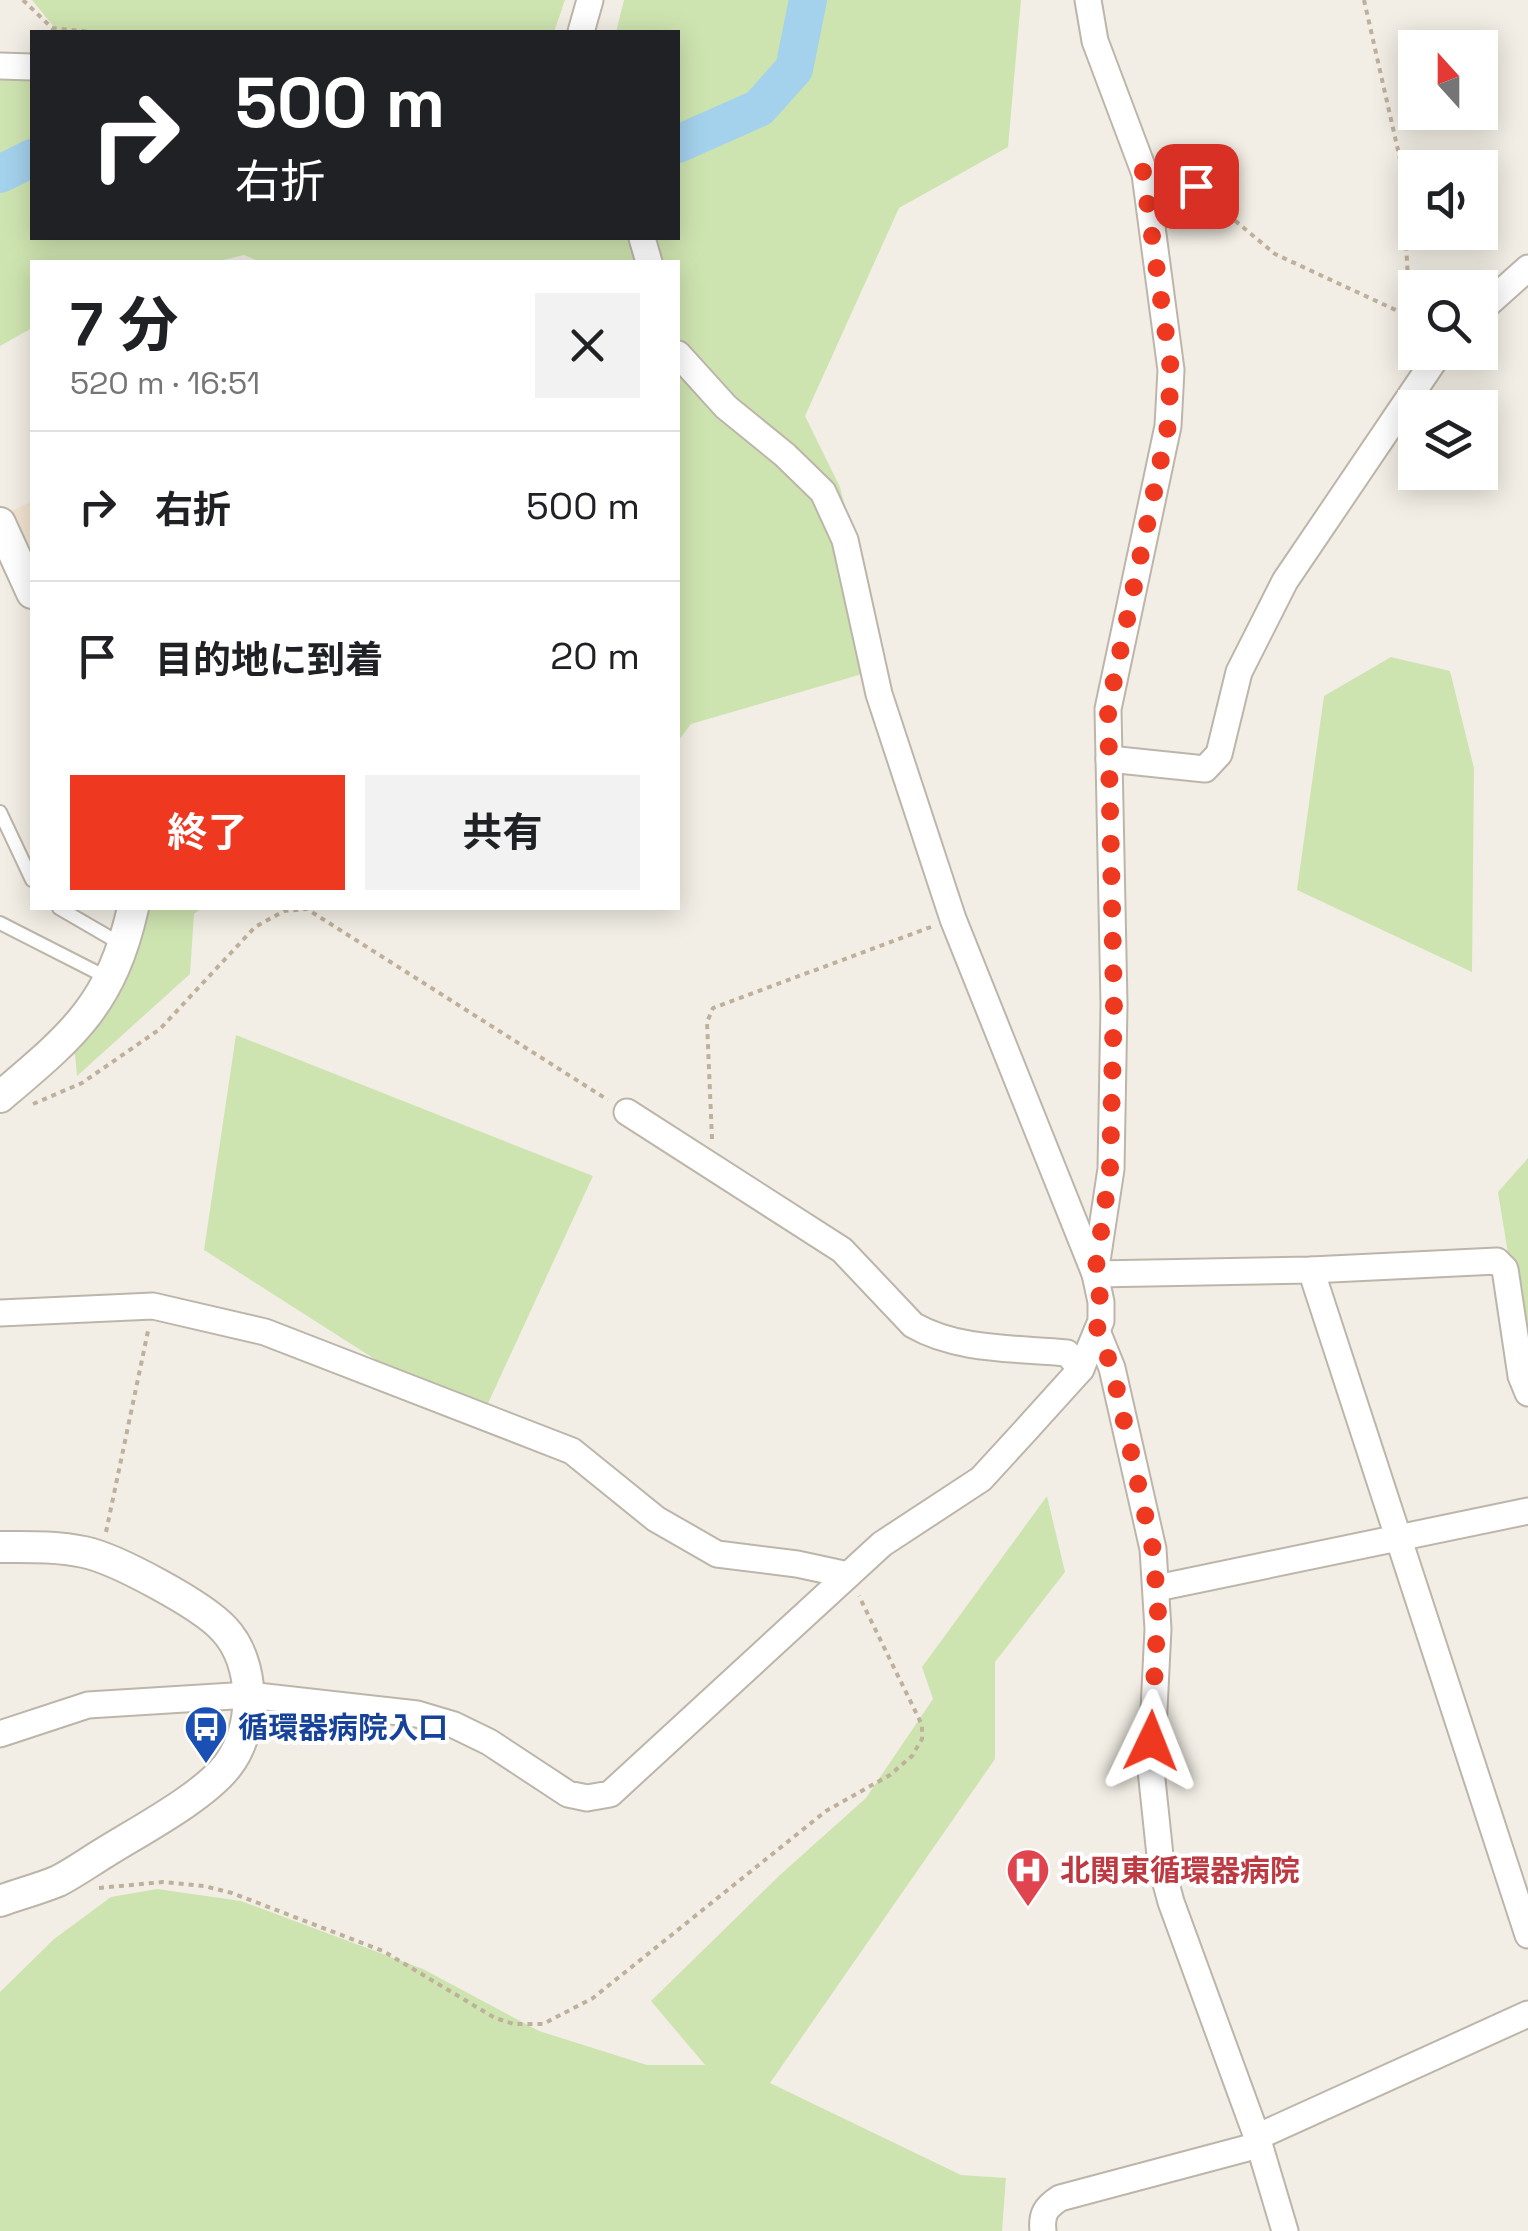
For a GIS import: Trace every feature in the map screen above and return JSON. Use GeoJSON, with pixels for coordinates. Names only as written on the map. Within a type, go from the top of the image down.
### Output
{"type":"FeatureCollection","features":[{"type":"Feature","properties":{"kind":"street"},"geometry":{"type":"LineString","coordinates":[[582,30],[590,0]]}},
{"type":"Feature","properties":{"kind":"street"},"geometry":{"type":"LineString","coordinates":[[1088,0],[1094,42],[1142,165],[1171,370],[1168,426],[1108,709],[1114,1004],[1110,1169],[1095,1274]]}},
{"type":"Feature","properties":{"kind":"street"},"geometry":{"type":"LineString","coordinates":[[0,66],[30,66]]}},
{"type":"Feature","properties":{"kind":"street"},"geometry":{"type":"LineString","coordinates":[[1498,295],[1528,268]]}},
{"type":"Feature","properties":{"kind":"street"},"geometry":{"type":"LineString","coordinates":[[8,1726],[88,1705],[249,1695],[417,1714],[489,1742],[568,1794],[587,1798],[610,1794],[882,1544],[980,1478],[1081,1369],[1097,1330],[1101,1302],[1095,1274],[953,920],[879,694],[845,540],[823,492],[785,455],[726,408],[680,356]]}},
{"type":"Feature","properties":{"kind":"street"},"geometry":{"type":"LineString","coordinates":[[1108,759],[1205,769],[1219,754],[1239,672],[1284,582],[1428,370]]}},
{"type":"Feature","properties":{"kind":"street"},"geometry":{"type":"LineString","coordinates":[[0,523],[30,588]]}},
{"type":"Feature","properties":{"kind":"street"},"geometry":{"type":"LineString","coordinates":[[0,1097],[67,1040],[110,979],[124,946],[133,910]]}},
{"type":"Feature","properties":{"kind":"street"},"geometry":{"type":"LineString","coordinates":[[627,1112],[842,1250],[913,1325],[925,1332],[960,1343],[1067,1353],[1081,1369]]}},
{"type":"Feature","properties":{"kind":"street"},"geometry":{"type":"LineString","coordinates":[[1095,1274],[1497,1261],[1505,1269],[1521,1376],[1528,1393]]}},
{"type":"Feature","properties":{"kind":"street"},"geometry":{"type":"LineString","coordinates":[[1311,1270],[1528,1935]]}},
{"type":"Feature","properties":{"kind":"street"},"geometry":{"type":"LineString","coordinates":[[0,1313],[153,1306],[265,1332],[572,1451],[656,1519],[716,1554],[848,1575]]}},
{"type":"Feature","properties":{"kind":"street"},"geometry":{"type":"LineString","coordinates":[[1097,1330],[1112,1368],[1153,1550],[1157,1588],[1151,1770],[1162,1865],[1177,1921],[1258,2141],[1285,2231]]}},
{"type":"Feature","properties":{"kind":"street"},"geometry":{"type":"LineString","coordinates":[[1157,1588],[1528,1511]]}},
{"type":"Feature","properties":{"kind":"street"},"geometry":{"type":"LineString","coordinates":[[0,1547],[43,1546],[87,1552],[157,1585],[226,1631],[241,1658],[249,1695],[244,1733],[229,1764],[212,1781],[60,1880],[0,1901]]}},
{"type":"Feature","properties":{"kind":"street"},"geometry":{"type":"LineString","coordinates":[[1043,2231],[1042,2217],[1060,2198],[1258,2141],[1528,2014]]}},
{"type":"Feature","properties":{"kind":"lane"},"geometry":{"type":"LineString","coordinates":[[0,812],[6,838],[30,877]]}},
{"type":"Feature","properties":{"kind":"lane"},"geometry":{"type":"LineString","coordinates":[[61,910],[124,946]]}},
{"type":"Feature","properties":{"kind":"lane"},"geometry":{"type":"LineString","coordinates":[[0,923],[110,979]]}},
{"type":"Feature","properties":{"kind":"path"},"geometry":{"type":"LineString","coordinates":[[23,0],[52,28],[71,30]]}},
{"type":"Feature","properties":{"kind":"path"},"geometry":{"type":"LineString","coordinates":[[1364,0],[1402,168],[1409,270]]}},
{"type":"Feature","properties":{"kind":"path"},"geometry":{"type":"LineString","coordinates":[[1142,165],[1169,163],[1275,254],[1398,311]]}},
{"type":"Feature","properties":{"kind":"path"},"geometry":{"type":"LineString","coordinates":[[30,1106],[82,1084],[160,1029],[255,927],[284,911],[307,910],[627,1112]]}},
{"type":"Feature","properties":{"kind":"path"},"geometry":{"type":"LineString","coordinates":[[715,1168],[708,1107],[707,1022],[713,1008],[953,920]]}},
{"type":"Feature","properties":{"kind":"path"},"geometry":{"type":"LineString","coordinates":[[100,1558],[153,1306]]}},
{"type":"Feature","properties":{"kind":"path"},"geometry":{"type":"LineString","coordinates":[[60,1880],[97,1888],[162,1882],[204,1886],[232,1894],[384,1952],[495,2018],[514,2024],[542,2024],[593,1998],[826,1811],[890,1775],[912,1756],[922,1740],[922,1725],[848,1575]]}},
{"type":"Feature","properties":{"kind":"shaded area"},"geometry":{"type":"Polygon","coordinates":[[[30,502],[30,562],[8,513],[30,502]]]}},
{"type":"Feature","properties":{"kind":"green space"},"geometry":{"type":"Polygon","coordinates":[[[32,0],[565,0],[555,30],[56,30],[32,0]]]}},
{"type":"Feature","properties":{"kind":"green space"},"geometry":{"type":"Polygon","coordinates":[[[624,0],[1021,0],[1008,147],[899,208],[805,416],[840,487],[867,593],[876,670],[691,724],[680,738],[680,260],[256,260],[244,255],[223,260],[30,260],[30,329],[0,346],[0,56],[30,58],[30,240],[680,240],[680,30],[616,30],[624,0]]]}},
{"type":"Feature","properties":{"kind":"green space"},"geometry":{"type":"Polygon","coordinates":[[[1391,657],[1450,671],[1474,768],[1472,972],[1297,890],[1324,696],[1391,657]]]}},
{"type":"Feature","properties":{"kind":"green space"},"geometry":{"type":"Polygon","coordinates":[[[143,910],[199,910],[194,914],[190,974],[77,1076],[74,1044],[143,910]]]}},
{"type":"Feature","properties":{"kind":"green space"},"geometry":{"type":"Polygon","coordinates":[[[236,1035],[593,1176],[478,1425],[204,1250],[236,1035]]]}},
{"type":"Feature","properties":{"kind":"green space"},"geometry":{"type":"Polygon","coordinates":[[[1528,1158],[1528,1377],[1498,1192],[1528,1158]]]}},
{"type":"Feature","properties":{"kind":"green space"},"geometry":{"type":"Polygon","coordinates":[[[1047,1496],[1065,1572],[995,1662],[995,1759],[770,2083],[961,2175],[1006,2178],[1002,2231],[0,2231],[0,1992],[54,1939],[111,1897],[157,1889],[241,1901],[423,1969],[539,2031],[647,2065],[705,2065],[651,2001],[781,1874],[866,1798],[933,1699],[922,1667],[1047,1496]]]}},
{"type":"Feature","properties":{"kind":"waterway"},"geometry":{"type":"LineString","coordinates":[[680,143],[759,108],[794,69],[808,0]]}},
{"type":"Feature","properties":{"kind":"waterway"},"geometry":{"type":"LineString","coordinates":[[0,174],[30,159]]}},
{"type":"Feature","properties":{"kind":"place","name":"循環器病院入口"},"geometry":{"type":"Point","coordinates":[206,1765]}},
{"type":"Feature","properties":{"kind":"place","name":"北関東循環器病院"},"geometry":{"type":"Point","coordinates":[1028,1908]}},
{"type":"Feature","properties":{"kind":"route"},"geometry":{"type":"LineString","coordinates":[[1151,1741],[1158,1629],[1153,1550],[1112,1368],[1097,1330],[1101,1302],[1095,1274],[1109,1195],[1114,1004],[1108,709],[1168,426],[1170,398],[1171,370],[1142,165],[1169,163],[1196,186]]}}]}
